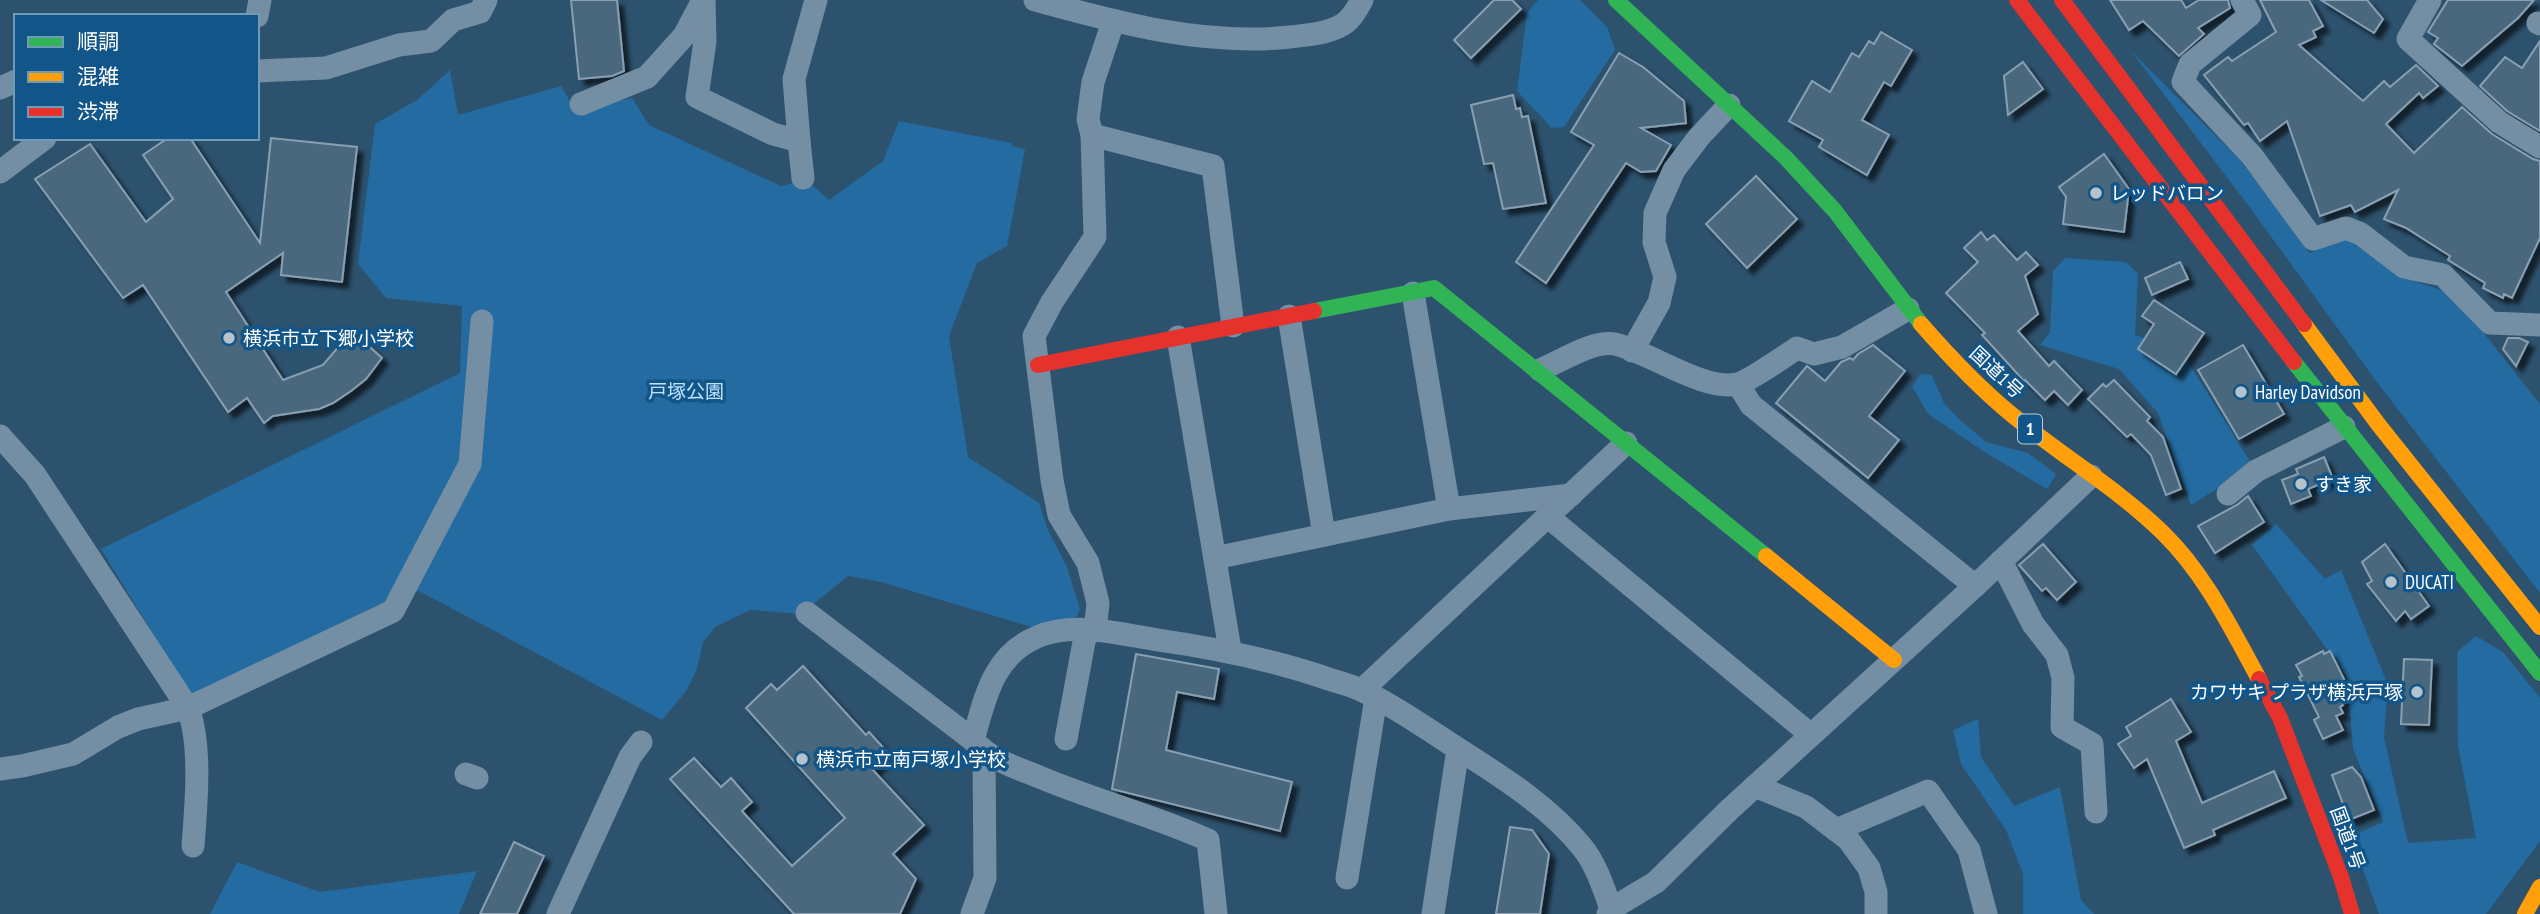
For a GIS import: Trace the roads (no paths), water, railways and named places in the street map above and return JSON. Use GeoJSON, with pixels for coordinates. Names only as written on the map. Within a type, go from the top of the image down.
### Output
{"type":"FeatureCollection","features":[{"type":"Feature","properties":{"kind":"main road","name":"国道1号"},"geometry":{"type":"LineString","coordinates":[[1616,0],[1786,158],[1835,211],[1908,309],[1967,374],[2012,415],[2137,510],[2163,533],[2195,569],[2219,606],[2280,718],[2352,914]]}},
{"type":"Feature","properties":{"kind":"main road"},"geometry":{"type":"LineString","coordinates":[[2017,0],[2344,427],[2540,673]]}},
{"type":"Feature","properties":{"kind":"main road"},"geometry":{"type":"LineString","coordinates":[[2062,0],[2378,424],[2540,627]]}},
{"type":"Feature","properties":{"kind":"main road"},"geometry":{"type":"LineString","coordinates":[[1038,365],[1434,288],[1540,370],[1894,660]]}},
{"type":"Feature","properties":{"kind":"main road"},"geometry":{"type":"LineString","coordinates":[[2525,914],[2540,887]]}},
{"type":"Feature","properties":{"kind":"street"},"geometry":{"type":"LineString","coordinates":[[259,71],[326,68],[399,45],[431,41],[453,20],[480,12],[486,0]]}},
{"type":"Feature","properties":{"kind":"street"},"geometry":{"type":"LineString","coordinates":[[581,104],[647,77],[684,36],[703,0]]}},
{"type":"Feature","properties":{"kind":"street"},"geometry":{"type":"LineString","coordinates":[[703,0],[705,41],[697,97],[773,134],[799,141]]}},
{"type":"Feature","properties":{"kind":"street"},"geometry":{"type":"LineString","coordinates":[[803,178],[794,79],[816,0]]}},
{"type":"Feature","properties":{"kind":"street"},"geometry":{"type":"LineString","coordinates":[[1035,0],[1113,22],[1184,35],[1236,39],[1320,33],[1344,24],[1362,0]]}},
{"type":"Feature","properties":{"kind":"street"},"geometry":{"type":"LineString","coordinates":[[2242,0],[2250,15],[2190,64],[2183,82],[2252,156],[2313,239],[2346,228],[2361,234],[2404,267],[2443,275],[2490,323],[2540,325]]}},
{"type":"Feature","properties":{"kind":"street"},"geometry":{"type":"LineString","coordinates":[[2430,0],[2409,39],[2499,122],[2540,147]]}},
{"type":"Feature","properties":{"kind":"street"},"geometry":{"type":"LineString","coordinates":[[1066,739],[1098,603],[1088,563],[1059,515],[1034,336],[1052,302],[1095,237],[1092,135],[1088,119],[1093,82],[1113,22]]}},
{"type":"Feature","properties":{"kind":"street"},"geometry":{"type":"LineString","coordinates":[[1633,351],[1660,303],[1665,277],[1654,242],[1655,213],[1674,170],[1699,137],[1729,105]]}},
{"type":"Feature","properties":{"kind":"street"},"geometry":{"type":"LineString","coordinates":[[1092,135],[1213,166],[1233,326]]}},
{"type":"Feature","properties":{"kind":"street"},"geometry":{"type":"LineString","coordinates":[[0,172],[43,140]]}},
{"type":"Feature","properties":{"kind":"street"},"geometry":{"type":"LineString","coordinates":[[1413,293],[1449,509]]}},
{"type":"Feature","properties":{"kind":"street"},"geometry":{"type":"LineString","coordinates":[[1540,370],[1588,346],[1614,344],[1689,374],[1721,384],[1738,384],[1797,348],[1814,354],[1842,346],[1908,309]]}},
{"type":"Feature","properties":{"kind":"street"},"geometry":{"type":"LineString","coordinates":[[1289,316],[1324,535]]}},
{"type":"Feature","properties":{"kind":"street"},"geometry":{"type":"LineString","coordinates":[[0,769],[73,754],[118,727],[138,719],[188,708],[393,611],[470,464],[482,321]]}},
{"type":"Feature","properties":{"kind":"street"},"geometry":{"type":"LineString","coordinates":[[1178,337],[1230,650]]}},
{"type":"Feature","properties":{"kind":"street"},"geometry":{"type":"LineString","coordinates":[[1738,384],[1751,405],[1975,586]]}},
{"type":"Feature","properties":{"kind":"street"},"geometry":{"type":"LineString","coordinates":[[2228,494],[2256,471],[2344,427]]}},
{"type":"Feature","properties":{"kind":"street"},"geometry":{"type":"LineString","coordinates":[[0,436],[35,475],[188,708],[192,721],[197,787],[194,846]]}},
{"type":"Feature","properties":{"kind":"street"},"geometry":{"type":"LineString","coordinates":[[1347,878],[1369,694],[1547,516],[1626,443]]}},
{"type":"Feature","properties":{"kind":"street"},"geometry":{"type":"LineString","coordinates":[[972,914],[985,878],[978,747],[993,676],[1017,649],[1038,636],[1062,631],[1090,631],[1230,650],[1300,669],[1369,694],[1493,772],[1558,820],[1584,849],[1601,881],[1610,912],[1656,882],[1755,786],[1975,586],[2091,476]]}},
{"type":"Feature","properties":{"kind":"street"},"geometry":{"type":"LineString","coordinates":[[1215,558],[1449,509],[1571,495]]}},
{"type":"Feature","properties":{"kind":"street"},"geometry":{"type":"LineString","coordinates":[[1547,516],[1811,734]]}},
{"type":"Feature","properties":{"kind":"street"},"geometry":{"type":"LineString","coordinates":[[2001,561],[2033,624],[2057,655],[2063,678],[2063,727],[2092,744],[2096,812]]}},
{"type":"Feature","properties":{"kind":"street"},"geometry":{"type":"LineString","coordinates":[[807,613],[978,747],[1074,792],[1182,828],[1208,840],[1216,914]]}},
{"type":"Feature","properties":{"kind":"street"},"geometry":{"type":"LineString","coordinates":[[558,914],[630,757],[641,742]]}},
{"type":"Feature","properties":{"kind":"street"},"geometry":{"type":"LineString","coordinates":[[1433,914],[1458,749]]}},
{"type":"Feature","properties":{"kind":"street"},"geometry":{"type":"LineString","coordinates":[[1755,786],[1806,807],[1848,839],[1869,868],[1876,892],[1876,914]]}},
{"type":"Feature","properties":{"kind":"street"},"geometry":{"type":"LineString","coordinates":[[1836,830],[1928,791],[1969,850],[1986,914]]}},
{"type":"Feature","properties":{"kind":"place","name":"レッドバロン"},"geometry":{"type":"Point","coordinates":[2096,193]}},
{"type":"Feature","properties":{"kind":"place","name":"横浜市立下郷小学校"},"geometry":{"type":"Point","coordinates":[229,338]}},
{"type":"Feature","properties":{"kind":"place","name":"Harley Davidson"},"geometry":{"type":"Point","coordinates":[2241,392]}},
{"type":"Feature","properties":{"kind":"place","name":"すき家"},"geometry":{"type":"Point","coordinates":[2301,484]}},
{"type":"Feature","properties":{"kind":"place","name":"DUCATI"},"geometry":{"type":"Point","coordinates":[2391,582]}},
{"type":"Feature","properties":{"kind":"place","name":"カワサキ プラザ横浜戸塚"},"geometry":{"type":"Point","coordinates":[2417,692]}},
{"type":"Feature","properties":{"kind":"place","name":"横浜市立南戸塚小学校"},"geometry":{"type":"Point","coordinates":[802,759]}},
{"type":"Feature","properties":{"kind":"park label","name":"戸塚公園"},"geometry":{"type":"Point","coordinates":[686,391]}}]}
